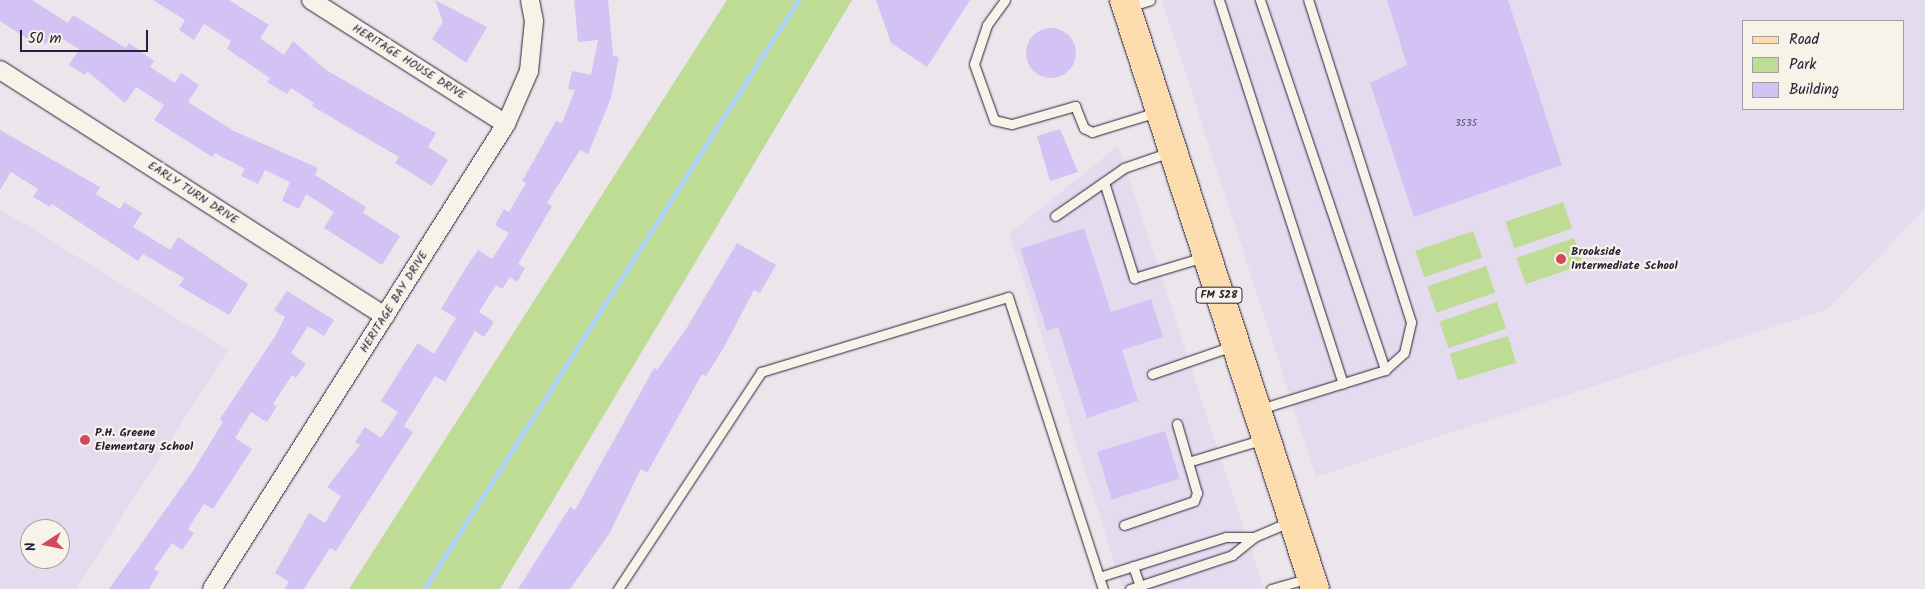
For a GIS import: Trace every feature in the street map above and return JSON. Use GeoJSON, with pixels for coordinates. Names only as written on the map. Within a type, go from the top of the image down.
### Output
{"type":"FeatureCollection","features":[{"type":"Feature","properties":{"kind":"main road","name":"FM 528"},"geometry":{"type":"LineString","coordinates":[[1133,3],[1160,111],[1314,583]]}},
{"type":"Feature","properties":{"kind":"street","name":"HERITAGE HOUSE DRIVE"},"geometry":{"type":"LineString","coordinates":[[310,0],[506,124]]}},
{"type":"Feature","properties":{"kind":"street","name":"HERITAGE BAY DRIVE"},"geometry":{"type":"LineString","coordinates":[[212,589],[506,124],[529,71],[534,28],[530,0]]}},
{"type":"Feature","properties":{"kind":"street","name":"EARLY TURN DRIVE"},"geometry":{"type":"LineString","coordinates":[[0,70],[385,316]]}},
{"type":"Feature","properties":{"kind":"lane"},"geometry":{"type":"LineString","coordinates":[[1005,0],[987,25],[974,64],[994,120],[1012,124],[1075,106],[1084,128],[1092,132],[1160,111]]}},
{"type":"Feature","properties":{"kind":"lane"},"geometry":{"type":"LineString","coordinates":[[1219,0],[1343,383]]}},
{"type":"Feature","properties":{"kind":"lane"},"geometry":{"type":"LineString","coordinates":[[1260,0],[1385,370]]}},
{"type":"Feature","properties":{"kind":"lane"},"geometry":{"type":"LineString","coordinates":[[1257,410],[1385,370],[1404,353],[1411,322],[1308,0]]}},
{"type":"Feature","properties":{"kind":"lane"},"geometry":{"type":"LineString","coordinates":[[1056,216],[1124,168],[1173,151]]}},
{"type":"Feature","properties":{"kind":"lane"},"geometry":{"type":"LineString","coordinates":[[1104,182],[1134,278],[1207,256]]}},
{"type":"Feature","properties":{"kind":"lane"},"geometry":{"type":"LineString","coordinates":[[618,589],[761,372],[1008,297],[1090,554],[1103,589]]}},
{"type":"Feature","properties":{"kind":"lane"},"geometry":{"type":"LineString","coordinates":[[1152,374],[1236,345]]}},
{"type":"Feature","properties":{"kind":"lane"},"geometry":{"type":"LineString","coordinates":[[1124,526],[1194,501],[1198,494],[1176,424]]}},
{"type":"Feature","properties":{"kind":"lane"},"geometry":{"type":"LineString","coordinates":[[1188,462],[1266,438]]}},
{"type":"Feature","properties":{"kind":"lane"},"geometry":{"type":"LineString","coordinates":[[1130,589],[1232,555],[1254,537],[1293,521]]}},
{"type":"Feature","properties":{"kind":"lane"},"geometry":{"type":"LineString","coordinates":[[1099,577],[1226,537],[1254,537]]}},
{"type":"Feature","properties":{"kind":"lane"},"geometry":{"type":"LineString","coordinates":[[1134,566],[1140,586]]}},
{"type":"Feature","properties":{"kind":"lane"},"geometry":{"type":"LineString","coordinates":[[1271,589],[1314,583]]}},
{"type":"Feature","properties":{"kind":"shaded area","name":"Brookside Intermediate School"},"geometry":{"type":"Polygon","coordinates":[[[1162,0],[1925,0],[1925,209],[1828,309],[1316,477],[1162,0]]]}},
{"type":"Feature","properties":{"kind":"shaded area"},"geometry":{"type":"Polygon","coordinates":[[[1118,146],[1264,589],[1123,589],[1009,234],[1118,146]]]}},
{"type":"Feature","properties":{"kind":"shaded area","name":"P.H. Greene Elementary School"},"geometry":{"type":"Polygon","coordinates":[[[0,209],[228,350],[76,589],[0,589],[0,209]]]}},
{"type":"Feature","properties":{"kind":"green space"},"geometry":{"type":"Polygon","coordinates":[[[727,0],[852,0],[500,589],[349,589],[727,0]]]}},
{"type":"Feature","properties":{"kind":"green space"},"geometry":{"type":"Polygon","coordinates":[[[1563,202],[1572,228],[1514,248],[1505,222],[1563,202]]]}},
{"type":"Feature","properties":{"kind":"green space"},"geometry":{"type":"Polygon","coordinates":[[[1473,231],[1482,257],[1424,277],[1415,251],[1473,231]]]}},
{"type":"Feature","properties":{"kind":"green space"},"geometry":{"type":"Polygon","coordinates":[[[1574,238],[1583,264],[1525,284],[1516,258],[1574,238]]]}},
{"type":"Feature","properties":{"kind":"green space"},"geometry":{"type":"Polygon","coordinates":[[[1486,266],[1495,292],[1436,313],[1427,286],[1486,266]]]}},
{"type":"Feature","properties":{"kind":"green space"},"geometry":{"type":"Polygon","coordinates":[[[1497,302],[1506,328],[1448,348],[1439,322],[1497,302]]]}},
{"type":"Feature","properties":{"kind":"green space"},"geometry":{"type":"Polygon","coordinates":[[[1508,336],[1516,363],[1458,381],[1450,354],[1508,336]]]}},
{"type":"Feature","properties":{"kind":"building"},"geometry":{"type":"Polygon","coordinates":[[[0,0],[32,0],[68,23],[73,15],[126,48],[129,43],[154,61],[150,67],[175,83],[181,73],[199,85],[188,102],[234,131],[318,168],[315,175],[366,207],[363,213],[400,236],[382,265],[324,228],[334,212],[306,194],[299,209],[282,201],[290,182],[265,170],[258,184],[241,176],[245,169],[215,153],[212,157],[154,120],[164,105],[136,87],[125,103],[87,71],[85,75],[69,65],[79,49],[53,33],[46,44],[37,38],[34,43],[0,21],[0,0]]]}},
{"type":"Feature","properties":{"kind":"building"},"geometry":{"type":"Polygon","coordinates":[[[153,0],[229,0],[269,25],[260,38],[284,55],[293,41],[326,70],[436,133],[428,147],[448,160],[432,186],[395,163],[399,157],[312,106],[314,103],[291,88],[287,94],[267,82],[270,78],[227,49],[231,41],[204,24],[194,40],[179,30],[185,20],[153,0]]]}},
{"type":"Feature","properties":{"kind":"building"},"geometry":{"type":"Polygon","coordinates":[[[435,0],[487,27],[466,63],[432,39],[443,22],[435,0]]]}},
{"type":"Feature","properties":{"kind":"building"},"geometry":{"type":"Polygon","coordinates":[[[574,0],[608,0],[613,56],[619,57],[611,98],[588,154],[580,150],[547,203],[552,206],[518,264],[525,268],[517,282],[510,277],[502,289],[496,285],[479,312],[494,322],[484,337],[475,331],[445,382],[435,376],[404,426],[413,432],[336,551],[330,548],[304,589],[284,589],[289,582],[275,573],[309,513],[325,523],[341,496],[327,487],[360,445],[355,442],[365,427],[381,438],[398,412],[381,401],[404,364],[418,343],[434,354],[456,318],[441,309],[467,266],[478,250],[492,259],[509,233],[495,225],[504,209],[509,212],[526,183],[522,181],[556,121],[562,123],[575,90],[568,89],[572,71],[591,75],[598,40],[578,42],[574,0]]]}},
{"type":"Feature","properties":{"kind":"building"},"geometry":{"type":"Polygon","coordinates":[[[876,0],[970,0],[927,67],[891,43],[876,0]]]}},
{"type":"Feature","properties":{"kind":"building"},"geometry":{"type":"Polygon","coordinates":[[[1387,0],[1508,0],[1562,165],[1414,217],[1370,83],[1407,65],[1387,0]]]}},
{"type":"Feature","properties":{"kind":"building"},"geometry":{"type":"Polygon","coordinates":[[[1046,28],[1056,28],[1069,35],[1076,48],[1076,58],[1069,71],[1056,78],[1046,78],[1037,74],[1030,67],[1026,58],[1026,48],[1030,39],[1037,32],[1046,28]]]}},
{"type":"Feature","properties":{"kind":"building"},"geometry":{"type":"Polygon","coordinates":[[[1060,129],[1078,172],[1050,181],[1037,136],[1060,129]]]}},
{"type":"Feature","properties":{"kind":"building"},"geometry":{"type":"Polygon","coordinates":[[[0,130],[100,187],[96,194],[120,209],[124,202],[142,213],[133,227],[170,250],[178,237],[248,284],[229,315],[179,286],[184,278],[143,254],[138,261],[52,204],[50,207],[33,197],[38,189],[11,172],[0,190],[0,130]]]}},
{"type":"Feature","properties":{"kind":"building"},"geometry":{"type":"Polygon","coordinates":[[[1084,228],[1111,312],[1151,299],[1163,337],[1122,350],[1138,401],[1087,418],[1058,327],[1047,331],[1020,249],[1084,228]]]}},
{"type":"Feature","properties":{"kind":"building"},"geometry":{"type":"Polygon","coordinates":[[[737,243],[776,265],[760,293],[754,290],[723,349],[706,376],[702,374],[647,473],[641,469],[609,534],[570,589],[518,589],[570,507],[575,510],[654,368],[657,370],[688,326],[737,243]]]}},
{"type":"Feature","properties":{"kind":"building"},"geometry":{"type":"Polygon","coordinates":[[[287,291],[334,320],[324,336],[308,326],[291,353],[306,364],[296,378],[292,375],[273,404],[277,406],[267,422],[251,412],[235,438],[252,449],[213,509],[204,504],[188,529],[194,533],[182,550],[172,543],[154,569],[159,572],[149,589],[109,589],[193,471],[223,422],[220,419],[276,335],[285,317],[274,310],[287,291]]]}},
{"type":"Feature","properties":{"kind":"building"},"geometry":{"type":"Polygon","coordinates":[[[1165,431],[1180,479],[1112,500],[1097,452],[1165,431]]]}},
{"type":"Feature","properties":{"kind":"waterway"},"geometry":{"type":"LineString","coordinates":[[424,589],[798,0]]}},
{"type":"Feature","properties":{"kind":"place","name":"Brookside Intermediate School"},"geometry":{"type":"Point","coordinates":[1561,259]}},
{"type":"Feature","properties":{"kind":"place","name":"P.H. Greene Elementary School"},"geometry":{"type":"Point","coordinates":[85,440]}}]}
